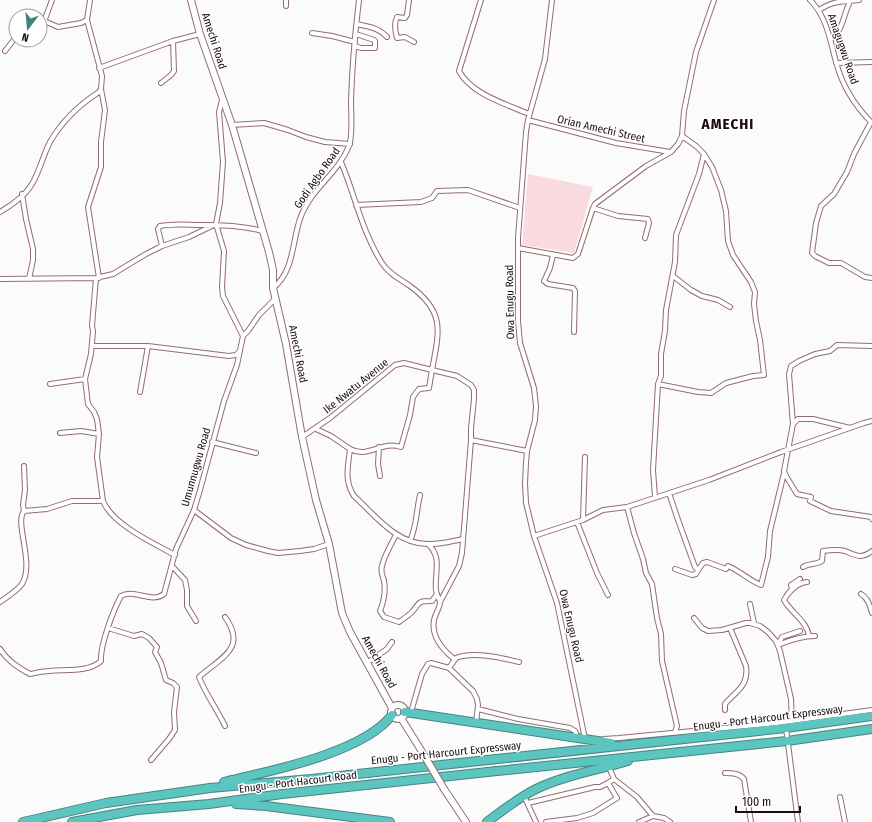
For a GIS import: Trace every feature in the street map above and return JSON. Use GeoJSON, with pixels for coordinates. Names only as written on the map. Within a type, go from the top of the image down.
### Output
{"type":"FeatureCollection","features":[{"type":"Feature","properties":{"kind":"highway"},"geometry":{"type":"LineString","coordinates":[[210,788],[221,783],[305,762],[359,740],[383,726],[392,711]]}},
{"type":"Feature","properties":{"kind":"highway"},"geometry":{"type":"LineString","coordinates":[[406,714],[581,738],[620,745]]}},
{"type":"Feature","properties":{"kind":"highway","name":"Enugu - Port Harcourt Expressway"},"geometry":{"type":"LineString","coordinates":[[23,822],[106,803],[210,788],[319,778],[872,716]]}},
{"type":"Feature","properties":{"kind":"highway"},"geometry":{"type":"LineString","coordinates":[[488,822],[507,807],[526,800],[538,789],[563,779],[647,756],[787,742],[872,729]]}},
{"type":"Feature","properties":{"kind":"highway","name":"Enugu - Port Hacourt Road"},"geometry":{"type":"LineString","coordinates":[[72,822],[93,820],[137,810],[209,804],[282,794],[647,756]]}},
{"type":"Feature","properties":{"kind":"highway"},"geometry":{"type":"LineString","coordinates":[[209,804],[266,806],[390,822]]}},
{"type":"Feature","properties":{"kind":"main road","name":"Amechi Road"},"geometry":{"type":"LineString","coordinates":[[191,0],[200,34],[232,125],[273,270],[273,288],[276,297],[302,437],[316,500],[329,544],[338,599],[350,632],[392,711]]}},
{"type":"Feature","properties":{"kind":"main road"},"geometry":{"type":"LineString","coordinates":[[406,714],[397,719],[392,711],[399,706],[404,709],[424,755],[466,822]]}},
{"type":"Feature","properties":{"kind":"street"},"geometry":{"type":"LineString","coordinates":[[48,11],[52,0]]}},
{"type":"Feature","properties":{"kind":"street"},"geometry":{"type":"LineString","coordinates":[[90,0],[88,20],[102,76],[101,90],[105,110],[101,142],[102,167],[88,207],[98,278],[92,326],[92,346],[85,379],[88,404],[94,412],[98,434],[97,457],[103,501],[106,507],[111,514],[124,525],[174,555]]}},
{"type":"Feature","properties":{"kind":"street"},"geometry":{"type":"LineString","coordinates":[[286,0],[286,6]]}},
{"type":"Feature","properties":{"kind":"street","name":"Godi Agbo Road"},"geometry":{"type":"LineString","coordinates":[[273,288],[280,283],[284,275],[294,248],[297,228],[304,208],[322,182],[341,162],[350,144],[351,94],[356,24],[360,0]]}},
{"type":"Feature","properties":{"kind":"street"},"geometry":{"type":"LineString","coordinates":[[409,0],[407,15],[405,18],[397,17],[395,21],[396,30],[397,38],[405,37],[414,42]]}},
{"type":"Feature","properties":{"kind":"street"},"geometry":{"type":"LineString","coordinates":[[481,0],[459,71],[465,81],[476,90],[529,114]]}},
{"type":"Feature","properties":{"kind":"street","name":"Owa Enugu Road"},"geometry":{"type":"LineString","coordinates":[[552,0],[545,59],[528,120],[518,248],[518,321],[520,343],[536,396],[535,420],[528,451],[525,497],[534,536],[557,603],[581,738]]}},
{"type":"Feature","properties":{"kind":"street"},"geometry":{"type":"LineString","coordinates":[[518,248],[573,258],[577,256],[593,208],[599,200],[615,190],[646,166],[671,152],[678,144],[682,136],[684,111],[696,52],[714,0]]}},
{"type":"Feature","properties":{"kind":"street","name":"Amagugwu Road"},"geometry":{"type":"LineString","coordinates":[[810,0],[819,10],[831,39],[836,63],[846,88],[857,106],[872,122]]}},
{"type":"Feature","properties":{"kind":"street"},"geometry":{"type":"LineString","coordinates":[[831,39],[838,35],[845,10],[851,0]]}},
{"type":"Feature","properties":{"kind":"street"},"geometry":{"type":"LineString","coordinates":[[819,10],[836,2],[859,0]]}},
{"type":"Feature","properties":{"kind":"street"},"geometry":{"type":"LineString","coordinates":[[48,23],[58,27],[81,23],[88,20]]}},
{"type":"Feature","properties":{"kind":"street"},"geometry":{"type":"LineString","coordinates":[[356,24],[376,28],[387,37]]}},
{"type":"Feature","properties":{"kind":"street"},"geometry":{"type":"LineString","coordinates":[[312,33],[332,36],[355,44],[360,48],[375,48],[375,41],[356,34]]}},
{"type":"Feature","properties":{"kind":"street"},"geometry":{"type":"LineString","coordinates":[[99,68],[173,41],[200,34]]}},
{"type":"Feature","properties":{"kind":"street"},"geometry":{"type":"LineString","coordinates":[[161,83],[171,76],[174,71],[173,41]]}},
{"type":"Feature","properties":{"kind":"street"},"geometry":{"type":"LineString","coordinates":[[5,51],[8,47]]}},
{"type":"Feature","properties":{"kind":"street"},"geometry":{"type":"LineString","coordinates":[[836,63],[872,62]]}},
{"type":"Feature","properties":{"kind":"street"},"geometry":{"type":"LineString","coordinates":[[0,212],[14,203],[32,185],[48,147],[60,127],[75,110],[101,90]]}},
{"type":"Feature","properties":{"kind":"street"},"geometry":{"type":"LineString","coordinates":[[223,99],[219,112],[223,162],[220,203],[216,224],[224,251],[223,296],[243,336]]}},
{"type":"Feature","properties":{"kind":"street","name":"Orian Amechi Street"},"geometry":{"type":"LineString","coordinates":[[528,120],[616,143],[671,152]]}},
{"type":"Feature","properties":{"kind":"street"},"geometry":{"type":"LineString","coordinates":[[872,122],[854,154],[847,172],[834,194],[821,206],[816,223],[812,253],[829,263],[841,263],[865,277],[872,278]]}},
{"type":"Feature","properties":{"kind":"street"},"geometry":{"type":"LineString","coordinates":[[232,125],[264,123],[288,130],[306,138],[325,142],[350,144]]}},
{"type":"Feature","properties":{"kind":"street"},"geometry":{"type":"LineString","coordinates":[[658,384],[711,393],[726,383],[753,376],[764,375],[760,340],[755,315],[754,304],[756,292],[733,255],[728,241],[724,201],[712,167],[704,154],[682,136]]}},
{"type":"Feature","properties":{"kind":"street"},"geometry":{"type":"LineString","coordinates":[[655,497],[653,470],[658,384],[661,376],[661,354],[665,331],[666,310],[673,276],[677,234],[695,186],[704,154]]}},
{"type":"Feature","properties":{"kind":"street"},"geometry":{"type":"LineString","coordinates":[[316,429],[331,436],[350,449],[362,453],[392,444],[401,447],[410,415],[413,397],[419,389],[429,388],[438,335],[437,317],[420,295],[393,275],[382,263],[361,218],[351,184],[341,162]]}},
{"type":"Feature","properties":{"kind":"street"},"geometry":{"type":"LineString","coordinates":[[356,205],[421,202],[432,198],[437,192],[468,190],[520,208]]}},
{"type":"Feature","properties":{"kind":"street"},"geometry":{"type":"LineString","coordinates":[[22,194],[33,249],[33,260],[29,279]]}},
{"type":"Feature","properties":{"kind":"street"},"geometry":{"type":"LineString","coordinates":[[593,208],[618,216],[648,220],[649,223],[645,238]]}},
{"type":"Feature","properties":{"kind":"street"},"geometry":{"type":"LineString","coordinates":[[162,246],[158,229],[160,226],[178,224],[216,224],[253,228],[263,231]]}},
{"type":"Feature","properties":{"kind":"street"},"geometry":{"type":"LineString","coordinates":[[0,279],[98,278],[114,274],[162,246],[189,237],[216,224]]}},
{"type":"Feature","properties":{"kind":"street"},"geometry":{"type":"LineString","coordinates":[[553,255],[550,268],[544,281],[548,284],[573,288],[576,291],[574,332]]}},
{"type":"Feature","properties":{"kind":"street"},"geometry":{"type":"LineString","coordinates":[[673,276],[691,290],[702,296],[718,300],[730,307]]}},
{"type":"Feature","properties":{"kind":"street","name":"Umunnugwu Road"},"geometry":{"type":"LineString","coordinates":[[0,648],[5,657],[11,663],[30,674],[87,668],[97,665],[101,661],[101,655],[108,628],[120,598],[124,595],[137,594],[155,598],[164,594],[178,543],[194,510],[224,401],[238,365],[243,336],[258,315],[276,297]]}},
{"type":"Feature","properties":{"kind":"street"},"geometry":{"type":"LineString","coordinates":[[92,346],[148,346],[229,356],[236,355],[240,351]]}},
{"type":"Feature","properties":{"kind":"street"},"geometry":{"type":"LineString","coordinates":[[140,392],[148,346]]}},
{"type":"Feature","properties":{"kind":"street"},"geometry":{"type":"LineString","coordinates":[[675,569],[692,575],[696,574],[697,569],[703,563],[707,562],[726,569],[728,566],[744,574],[755,583],[762,585],[768,557],[770,531],[793,424],[789,374],[791,366],[815,354],[830,351],[837,346],[872,346]]}},
{"type":"Feature","properties":{"kind":"street","name":"Ike Nwatu Avenue"},"geometry":{"type":"LineString","coordinates":[[302,437],[316,429],[394,364],[404,363],[457,376],[471,385],[474,390],[474,399],[471,440]]}},
{"type":"Feature","properties":{"kind":"street"},"geometry":{"type":"LineString","coordinates":[[50,384],[85,379]]}},
{"type":"Feature","properties":{"kind":"street"},"geometry":{"type":"LineString","coordinates":[[793,424],[798,419],[809,418],[850,428]]}},
{"type":"Feature","properties":{"kind":"street"},"geometry":{"type":"LineString","coordinates":[[534,536],[583,520],[603,510],[627,507],[709,480],[864,422],[872,421]]}},
{"type":"Feature","properties":{"kind":"street"},"geometry":{"type":"LineString","coordinates":[[60,433],[81,431],[98,434]]}},
{"type":"Feature","properties":{"kind":"street"},"geometry":{"type":"LineString","coordinates":[[454,659],[443,650],[436,638],[434,621],[440,602],[461,559],[471,440],[528,451]]}},
{"type":"Feature","properties":{"kind":"street"},"geometry":{"type":"LineString","coordinates":[[212,442],[256,453]]}},
{"type":"Feature","properties":{"kind":"street"},"geometry":{"type":"LineString","coordinates":[[379,448],[378,464],[380,476]]}},
{"type":"Feature","properties":{"kind":"street"},"geometry":{"type":"LineString","coordinates":[[350,449],[347,475],[350,491],[396,535],[410,541],[428,544],[463,539]]}},
{"type":"Feature","properties":{"kind":"street"},"geometry":{"type":"LineString","coordinates":[[583,520],[585,456]]}},
{"type":"Feature","properties":{"kind":"street"},"geometry":{"type":"LineString","coordinates":[[0,602],[21,586],[25,576],[26,554],[22,520],[25,490],[24,466]]}},
{"type":"Feature","properties":{"kind":"street"},"geometry":{"type":"LineString","coordinates":[[784,471],[797,494],[811,497],[810,501],[832,511],[871,517],[872,519]]}},
{"type":"Feature","properties":{"kind":"street"},"geometry":{"type":"LineString","coordinates":[[669,492],[697,569]]}},
{"type":"Feature","properties":{"kind":"street"},"geometry":{"type":"LineString","coordinates":[[410,541],[417,519],[417,507],[420,495]]}},
{"type":"Feature","properties":{"kind":"street"},"geometry":{"type":"LineString","coordinates":[[24,511],[47,508],[72,501],[103,501]]}},
{"type":"Feature","properties":{"kind":"street"},"geometry":{"type":"LineString","coordinates":[[627,507],[646,572],[652,584],[661,634],[662,661],[677,726],[675,732]]}},
{"type":"Feature","properties":{"kind":"street"},"geometry":{"type":"LineString","coordinates":[[194,510],[231,538],[246,545],[268,552],[278,553],[300,551],[314,549],[329,544]]}},
{"type":"Feature","properties":{"kind":"street"},"geometry":{"type":"LineString","coordinates":[[577,522],[597,573],[608,595]]}},
{"type":"Feature","properties":{"kind":"street"},"geometry":{"type":"LineString","coordinates":[[396,535],[382,565],[381,572],[384,580],[385,599],[380,612],[384,617],[399,622],[412,612],[418,604],[424,600],[432,601],[437,594]]}},
{"type":"Feature","properties":{"kind":"street"},"geometry":{"type":"LineString","coordinates":[[428,544],[436,555],[436,588],[440,602]]}},
{"type":"Feature","properties":{"kind":"street"},"geometry":{"type":"LineString","coordinates":[[803,567],[807,564],[819,564],[822,561],[823,551],[837,550],[845,551],[852,555],[865,556],[872,551]]}},
{"type":"Feature","properties":{"kind":"street"},"geometry":{"type":"LineString","coordinates":[[172,566],[185,580],[187,590],[187,606],[196,621]]}},
{"type":"Feature","properties":{"kind":"street"},"geometry":{"type":"LineString","coordinates":[[792,589],[791,585],[800,579]]}},
{"type":"Feature","properties":{"kind":"street"},"geometry":{"type":"LineString","coordinates":[[807,582],[802,582],[792,589],[784,600],[790,609],[806,626],[809,636]]}},
{"type":"Feature","properties":{"kind":"street"},"geometry":{"type":"LineString","coordinates":[[861,594],[865,596],[872,613]]}},
{"type":"Feature","properties":{"kind":"street"},"geometry":{"type":"LineString","coordinates":[[750,604],[754,623]]}},
{"type":"Feature","properties":{"kind":"street"},"geometry":{"type":"LineString","coordinates":[[225,617],[234,632],[234,642],[219,662],[199,677],[202,686],[219,713],[225,726]]}},
{"type":"Feature","properties":{"kind":"street"},"geometry":{"type":"LineString","coordinates":[[694,618],[702,628],[708,631],[722,630],[746,623],[754,623],[768,632],[778,645],[791,699],[790,725],[787,742],[798,822]]}},
{"type":"Feature","properties":{"kind":"street"},"geometry":{"type":"LineString","coordinates":[[108,628],[134,636],[142,634],[150,638],[157,647],[155,652],[166,680],[173,683],[177,687],[174,712],[175,730],[170,739],[151,760]]}},
{"type":"Feature","properties":{"kind":"street"},"geometry":{"type":"LineString","coordinates":[[725,710],[724,704],[745,683],[746,671],[746,666],[730,628]]}},
{"type":"Feature","properties":{"kind":"street"},"geometry":{"type":"LineString","coordinates":[[778,645],[782,637],[800,631]]}},
{"type":"Feature","properties":{"kind":"street"},"geometry":{"type":"LineString","coordinates":[[778,645],[790,640],[815,636]]}},
{"type":"Feature","properties":{"kind":"street"},"geometry":{"type":"LineString","coordinates":[[367,663],[388,649],[392,642]]}},
{"type":"Feature","properties":{"kind":"street"},"geometry":{"type":"LineString","coordinates":[[449,668],[454,659],[460,656],[471,655],[497,657],[519,662]]}},
{"type":"Feature","properties":{"kind":"street"},"geometry":{"type":"LineString","coordinates":[[406,714],[422,674],[428,664],[437,664],[449,668],[473,691],[477,699],[478,709],[476,723]]}},
{"type":"Feature","properties":{"kind":"street"},"geometry":{"type":"LineString","coordinates":[[478,709],[510,717],[570,728],[581,738],[619,738],[675,732],[790,725],[872,710]]}},
{"type":"Feature","properties":{"kind":"street"},"geometry":{"type":"LineString","coordinates":[[609,767],[614,779],[637,797],[653,816]]}},
{"type":"Feature","properties":{"kind":"street"},"geometry":{"type":"LineString","coordinates":[[725,773],[735,774],[744,779],[750,822]]}},
{"type":"Feature","properties":{"kind":"street"},"geometry":{"type":"LineString","coordinates":[[536,822],[526,800],[600,787],[614,779]]}},
{"type":"Feature","properties":{"kind":"street"},"geometry":{"type":"LineString","coordinates":[[546,822],[577,818],[593,813],[617,798],[608,783]]}},
{"type":"Feature","properties":{"kind":"street"},"geometry":{"type":"LineString","coordinates":[[840,797],[845,822]]}},
{"type":"Feature","properties":{"kind":"street"},"geometry":{"type":"LineString","coordinates":[[639,822],[653,816],[664,818],[670,822]]}},
{"type":"Feature","properties":{"kind":"shaded area"},"geometry":{"type":"Polygon","coordinates":[[[528,174],[593,187],[574,253],[522,245],[528,174]]]}},
{"type":"Feature","properties":{"kind":"district","name":"AMECHI"},"geometry":{"type":"Point","coordinates":[728,124]}}]}
